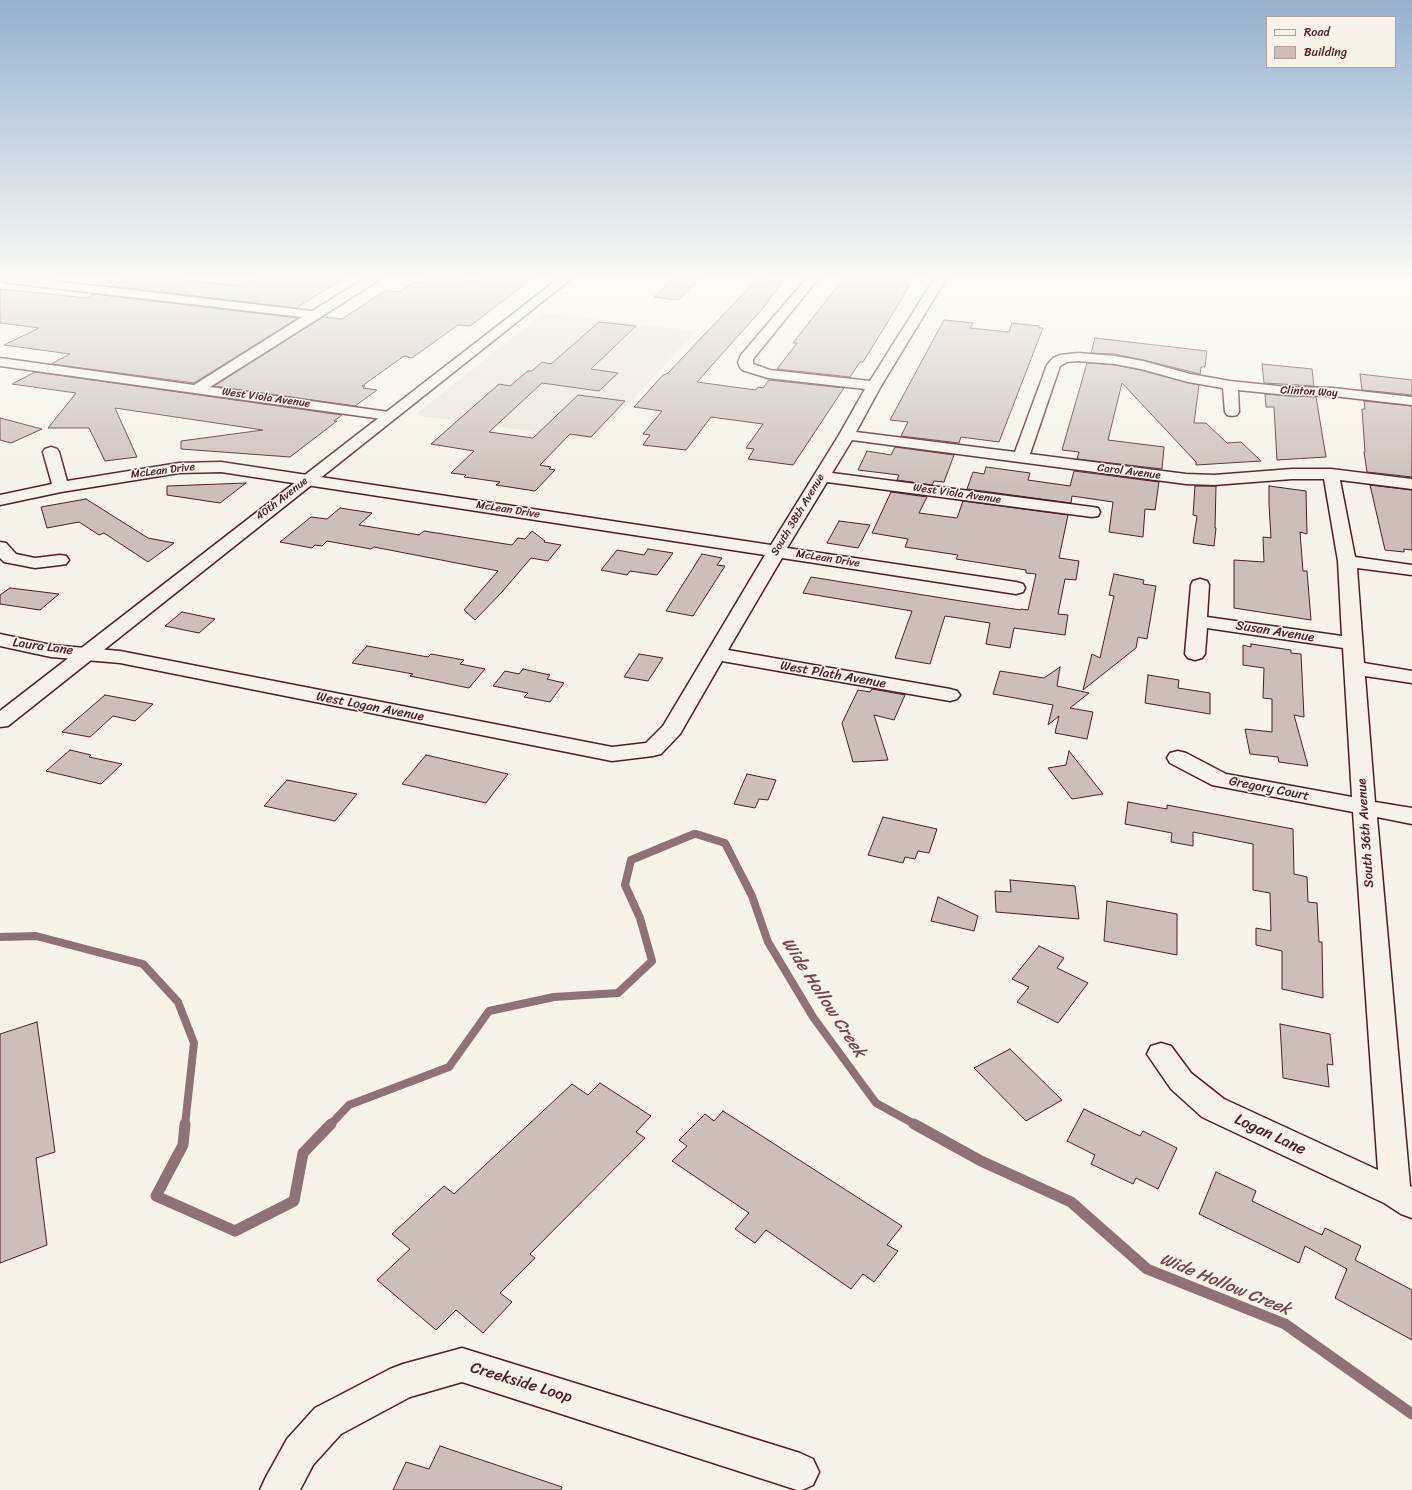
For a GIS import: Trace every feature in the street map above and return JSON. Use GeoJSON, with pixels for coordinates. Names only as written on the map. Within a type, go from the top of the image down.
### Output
{"type":"FeatureCollection","features":[{"type":"Feature","properties":{"kind":"street"},"geometry":{"type":"LineString","coordinates":[[198,388],[260,349]]}},
{"type":"Feature","properties":{"kind":"street","name":"40th Avenue"},"geometry":{"type":"LineString","coordinates":[[0,721],[307,479],[476,349]]}},
{"type":"Feature","properties":{"kind":"street"},"geometry":{"type":"LineString","coordinates":[[754,349],[746,358],[745,362],[747,367],[768,374],[874,386]]}},
{"type":"Feature","properties":{"kind":"street","name":"South 38th Avenue"},"geometry":{"type":"LineString","coordinates":[[653,749],[672,729],[897,349]]}},
{"type":"Feature","properties":{"kind":"street","name":"Clinton Way"},"geometry":{"type":"LineString","coordinates":[[1021,458],[1054,365],[1058,361],[1065,358],[1078,357],[1115,360],[1143,365],[1188,378],[1230,385],[1287,391],[1333,392],[1412,401]]}},
{"type":"Feature","properties":{"kind":"street","name":"West Viola Avenue"},"geometry":{"type":"LineString","coordinates":[[0,362],[198,388],[389,416]]}},
{"type":"Feature","properties":{"kind":"street"},"geometry":{"type":"LineString","coordinates":[[0,373],[17,365]]}},
{"type":"Feature","properties":{"kind":"street"},"geometry":{"type":"LineString","coordinates":[[1230,385],[1232,412]]}},
{"type":"Feature","properties":{"kind":"street","name":"Carol Avenue"},"geometry":{"type":"LineString","coordinates":[[847,435],[1186,479],[1214,480],[1292,474],[1331,474],[1412,484]]}},
{"type":"Feature","properties":{"kind":"street"},"geometry":{"type":"LineString","coordinates":[[52,452],[61,487]]}},
{"type":"Feature","properties":{"kind":"street","name":"McLean Drive"},"geometry":{"type":"LineString","coordinates":[[0,500],[61,487],[160,470],[197,466],[221,467],[1016,588]]}},
{"type":"Feature","properties":{"kind":"street","name":"South 36th Avenue"},"geometry":{"type":"LineString","coordinates":[[1331,474],[1347,561],[1364,807],[1403,1198]]}},
{"type":"Feature","properties":{"kind":"street","name":"West Viola Avenue"},"geometry":{"type":"LineString","coordinates":[[822,476],[1092,512]]}},
{"type":"Feature","properties":{"kind":"street"},"geometry":{"type":"LineString","coordinates":[[0,547],[10,558],[35,563],[60,560]]}},
{"type":"Feature","properties":{"kind":"street"},"geometry":{"type":"LineString","coordinates":[[1347,561],[1412,570]]}},
{"type":"Feature","properties":{"kind":"street"},"geometry":{"type":"LineString","coordinates":[[1195,654],[1200,585]]}},
{"type":"Feature","properties":{"kind":"street","name":"Susan Avenue"},"geometry":{"type":"LineString","coordinates":[[1197,620],[1353,644]]}},
{"type":"Feature","properties":{"kind":"street","name":"Laura Lane"},"geometry":{"type":"LineString","coordinates":[[0,640],[51,651],[86,653]]}},
{"type":"Feature","properties":{"kind":"street","name":"West Logan Avenue"},"geometry":{"type":"LineString","coordinates":[[86,653],[128,659],[612,754],[653,749]]}},
{"type":"Feature","properties":{"kind":"street","name":"West Plath Avenue"},"geometry":{"type":"LineString","coordinates":[[716,654],[950,695]]}},
{"type":"Feature","properties":{"kind":"street"},"geometry":{"type":"LineString","coordinates":[[1354,668],[1412,677]]}},
{"type":"Feature","properties":{"kind":"street","name":"Gregory Court"},"geometry":{"type":"LineString","coordinates":[[1178,758],[1220,780],[1412,816]]}},
{"type":"Feature","properties":{"kind":"street","name":"Logan Lane"},"geometry":{"type":"LineString","coordinates":[[1161,1054],[1181,1081],[1213,1108],[1403,1198]]}},
{"type":"Feature","properties":{"kind":"street","name":"Creekside Loop"},"geometry":{"type":"LineString","coordinates":[[279,1490],[300,1452],[328,1422],[403,1381],[462,1365],[800,1472]]}},
{"type":"Feature","properties":{"kind":"shaded area"},"geometry":{"type":"Polygon","coordinates":[[[498,349],[680,349],[594,440],[415,415],[498,349]]]}},
{"type":"Feature","properties":{"kind":"building"},"geometry":{"type":"Polygon","coordinates":[[[30,349],[249,349],[194,383],[51,364],[70,354],[30,349]]]}},
{"type":"Feature","properties":{"kind":"building"},"geometry":{"type":"Polygon","coordinates":[[[273,349],[425,349],[412,358],[404,356],[362,386],[365,386],[363,388],[377,390],[355,406],[214,386],[273,349]]]}},
{"type":"Feature","properties":{"kind":"building"},"geometry":{"type":"Polygon","coordinates":[[[569,349],[612,349],[591,369],[618,373],[599,391],[542,383],[489,432],[533,438],[578,395],[625,401],[591,437],[570,434],[540,465],[551,467],[549,469],[555,470],[535,491],[496,485],[500,482],[464,477],[466,475],[451,473],[474,451],[431,444],[499,384],[510,386],[542,362],[551,364],[569,349]]]}},
{"type":"Feature","properties":{"kind":"building"},"geometry":{"type":"Polygon","coordinates":[[[691,349],[727,349],[697,382],[756,390],[758,387],[763,388],[769,380],[844,388],[793,465],[748,459],[754,449],[746,448],[763,424],[711,417],[686,450],[643,445],[650,435],[643,434],[662,411],[634,407],[663,375],[668,373],[691,349]]]}},
{"type":"Feature","properties":{"kind":"building"},"geometry":{"type":"Polygon","coordinates":[[[793,349],[871,349],[863,362],[860,362],[850,377],[777,369],[793,349]]]}},
{"type":"Feature","properties":{"kind":"building"},"geometry":{"type":"Polygon","coordinates":[[[929,349],[1035,349],[999,442],[961,437],[959,443],[901,436],[908,422],[890,420],[929,349]]]}},
{"type":"Feature","properties":{"kind":"building"},"geometry":{"type":"Polygon","coordinates":[[[1092,349],[1186,349],[1207,351],[1205,367],[1201,367],[1200,374],[1115,354],[1091,353],[1092,349]]]}},
{"type":"Feature","properties":{"kind":"building"},"geometry":{"type":"Polygon","coordinates":[[[1087,363],[1115,365],[1141,370],[1199,385],[1194,423],[1206,423],[1227,443],[1241,442],[1261,461],[1196,465],[1196,462],[1122,383],[1108,440],[1164,447],[1162,469],[1077,459],[1079,452],[1062,450],[1087,363]]]}},
{"type":"Feature","properties":{"kind":"building"},"geometry":{"type":"Polygon","coordinates":[[[1262,364],[1312,369],[1314,386],[1264,383],[1262,364]]]}},
{"type":"Feature","properties":{"kind":"building"},"geometry":{"type":"Polygon","coordinates":[[[35,372],[342,415],[334,421],[337,421],[290,457],[181,449],[181,441],[263,430],[115,408],[137,457],[105,461],[89,428],[48,428],[76,393],[12,384],[35,372]]]}},
{"type":"Feature","properties":{"kind":"building"},"geometry":{"type":"Polygon","coordinates":[[[1360,374],[1412,380],[1412,395],[1362,390],[1360,374]]]}},
{"type":"Feature","properties":{"kind":"building"},"geometry":{"type":"Polygon","coordinates":[[[1265,394],[1316,397],[1326,457],[1277,460],[1274,407],[1266,407],[1265,394]]]}},
{"type":"Feature","properties":{"kind":"building"},"geometry":{"type":"Polygon","coordinates":[[[1364,401],[1412,406],[1412,477],[1367,472],[1364,452],[1362,409],[1365,409],[1364,401]]]}},
{"type":"Feature","properties":{"kind":"building"},"geometry":{"type":"Polygon","coordinates":[[[0,418],[42,429],[11,443],[0,440],[0,418]]]}},
{"type":"Feature","properties":{"kind":"building"},"geometry":{"type":"Polygon","coordinates":[[[895,447],[954,455],[944,482],[934,481],[932,485],[897,480],[899,475],[858,470],[867,451],[891,455],[895,447]]]}},
{"type":"Feature","properties":{"kind":"building"},"geometry":{"type":"Polygon","coordinates":[[[986,467],[1030,473],[1028,480],[1070,486],[1074,471],[1159,482],[1155,510],[1145,509],[1143,537],[1109,532],[1113,502],[1072,496],[1071,503],[967,489],[973,472],[984,474],[986,467]]]}},
{"type":"Feature","properties":{"kind":"building"},"geometry":{"type":"Polygon","coordinates":[[[246,483],[220,503],[167,495],[167,486],[246,483]]]}},
{"type":"Feature","properties":{"kind":"building"},"geometry":{"type":"Polygon","coordinates":[[[1370,485],[1412,490],[1412,550],[1404,549],[1404,552],[1385,550],[1370,485]]]}},
{"type":"Feature","properties":{"kind":"building"},"geometry":{"type":"Polygon","coordinates":[[[1195,486],[1216,486],[1216,528],[1214,546],[1193,543],[1197,516],[1193,515],[1195,486]]]}},
{"type":"Feature","properties":{"kind":"building"},"geometry":{"type":"Polygon","coordinates":[[[1269,486],[1306,491],[1307,534],[1300,532],[1303,571],[1307,571],[1311,620],[1234,608],[1234,560],[1264,562],[1263,537],[1271,538],[1269,486]]]}},
{"type":"Feature","properties":{"kind":"building"},"geometry":{"type":"Polygon","coordinates":[[[891,492],[927,497],[919,513],[957,518],[963,501],[1068,515],[1059,558],[1079,561],[1076,580],[1065,579],[1058,614],[1068,615],[1065,635],[1014,628],[1010,648],[986,644],[990,623],[945,616],[930,664],[895,658],[912,611],[803,593],[811,577],[1028,610],[1036,574],[1026,573],[1026,570],[956,559],[958,555],[905,547],[908,539],[872,533],[891,492]]]}},
{"type":"Feature","properties":{"kind":"building"},"geometry":{"type":"Polygon","coordinates":[[[86,499],[148,538],[174,543],[148,562],[104,533],[99,535],[79,522],[47,528],[41,507],[86,499]]]}},
{"type":"Feature","properties":{"kind":"building"},"geometry":{"type":"Polygon","coordinates":[[[340,508],[372,513],[359,525],[419,535],[424,531],[512,545],[518,538],[525,539],[532,531],[545,541],[544,542],[561,545],[548,561],[531,558],[502,592],[475,620],[464,610],[498,571],[374,547],[371,549],[327,541],[322,546],[315,545],[312,548],[280,542],[311,517],[327,519],[340,508]]]}},
{"type":"Feature","properties":{"kind":"building"},"geometry":{"type":"Polygon","coordinates":[[[839,521],[870,525],[858,548],[827,543],[839,521]]]}},
{"type":"Feature","properties":{"kind":"building"},"geometry":{"type":"Polygon","coordinates":[[[648,549],[673,553],[657,575],[630,571],[627,575],[601,570],[617,550],[644,555],[648,549]]]}},
{"type":"Feature","properties":{"kind":"building"},"geometry":{"type":"Polygon","coordinates":[[[702,554],[722,558],[717,565],[725,566],[693,616],[666,611],[702,554]]]}},
{"type":"Feature","properties":{"kind":"building"},"geometry":{"type":"Polygon","coordinates":[[[1114,574],[1144,580],[1143,584],[1156,586],[1147,639],[1138,637],[1136,648],[1083,690],[1092,654],[1100,658],[1114,596],[1109,595],[1114,574]]]}},
{"type":"Feature","properties":{"kind":"building"},"geometry":{"type":"Polygon","coordinates":[[[10,588],[59,594],[40,610],[0,604],[0,595],[10,588]]]}},
{"type":"Feature","properties":{"kind":"building"},"geometry":{"type":"Polygon","coordinates":[[[182,612],[215,619],[199,633],[165,626],[182,612]]]}},
{"type":"Feature","properties":{"kind":"building"},"geometry":{"type":"Polygon","coordinates":[[[1251,644],[1291,650],[1291,653],[1301,654],[1304,717],[1294,715],[1308,766],[1279,762],[1278,757],[1250,754],[1245,729],[1272,732],[1272,699],[1263,698],[1264,668],[1243,665],[1243,645],[1251,647],[1251,644]]]}},
{"type":"Feature","properties":{"kind":"building"},"geometry":{"type":"Polygon","coordinates":[[[367,646],[428,657],[431,654],[464,660],[460,664],[485,669],[469,688],[410,676],[413,674],[352,663],[367,646]]]}},
{"type":"Feature","properties":{"kind":"building"},"geometry":{"type":"Polygon","coordinates":[[[639,654],[663,658],[648,681],[624,677],[639,654]]]}},
{"type":"Feature","properties":{"kind":"building"},"geometry":{"type":"Polygon","coordinates":[[[1060,667],[1057,686],[1089,693],[1070,708],[1093,712],[1087,739],[1055,733],[1059,716],[1048,725],[1053,705],[993,694],[1000,671],[1044,678],[1060,667]]]}},
{"type":"Feature","properties":{"kind":"building"},"geometry":{"type":"Polygon","coordinates":[[[523,669],[550,675],[547,679],[564,683],[550,702],[524,697],[528,693],[493,686],[505,671],[519,674],[523,669]]]}},
{"type":"Feature","properties":{"kind":"building"},"geometry":{"type":"Polygon","coordinates":[[[1148,675],[1179,680],[1178,688],[1210,693],[1210,714],[1145,703],[1148,675]]]}},
{"type":"Feature","properties":{"kind":"building"},"geometry":{"type":"Polygon","coordinates":[[[872,689],[905,695],[894,720],[874,715],[888,760],[853,762],[842,723],[858,690],[870,692],[872,689]]]}},
{"type":"Feature","properties":{"kind":"building"},"geometry":{"type":"Polygon","coordinates":[[[105,695],[153,704],[135,721],[113,716],[90,737],[62,732],[105,695]]]}},
{"type":"Feature","properties":{"kind":"building"},"geometry":{"type":"Polygon","coordinates":[[[70,750],[91,755],[89,757],[122,764],[101,784],[46,771],[70,750]]]}},
{"type":"Feature","properties":{"kind":"building"},"geometry":{"type":"Polygon","coordinates":[[[1069,751],[1103,794],[1072,799],[1048,768],[1066,765],[1069,751]]]}},
{"type":"Feature","properties":{"kind":"building"},"geometry":{"type":"Polygon","coordinates":[[[426,755],[508,774],[486,803],[402,784],[426,755]]]}},
{"type":"Feature","properties":{"kind":"building"},"geometry":{"type":"Polygon","coordinates":[[[747,774],[776,780],[768,800],[759,799],[755,808],[734,804],[747,774]]]}},
{"type":"Feature","properties":{"kind":"building"},"geometry":{"type":"Polygon","coordinates":[[[287,780],[357,794],[335,821],[264,806],[287,780]]]}},
{"type":"Feature","properties":{"kind":"building"},"geometry":{"type":"Polygon","coordinates":[[[1128,802],[1167,809],[1167,805],[1293,829],[1294,874],[1307,877],[1308,902],[1317,903],[1319,942],[1322,942],[1323,998],[1282,989],[1282,951],[1256,945],[1256,928],[1271,931],[1270,893],[1253,890],[1253,844],[1193,832],[1193,846],[1171,842],[1172,833],[1125,824],[1128,802]]]}},
{"type":"Feature","properties":{"kind":"building"},"geometry":{"type":"Polygon","coordinates":[[[883,817],[937,829],[929,853],[918,851],[915,859],[905,857],[903,863],[868,855],[883,817]]]}},
{"type":"Feature","properties":{"kind":"building"},"geometry":{"type":"Polygon","coordinates":[[[1010,880],[1075,886],[1079,919],[996,912],[995,891],[1011,892],[1010,880]]]}},
{"type":"Feature","properties":{"kind":"building"},"geometry":{"type":"Polygon","coordinates":[[[938,897],[978,916],[974,931],[931,921],[938,897]]]}},
{"type":"Feature","properties":{"kind":"building"},"geometry":{"type":"Polygon","coordinates":[[[1107,901],[1177,914],[1177,955],[1104,941],[1107,901]]]}},
{"type":"Feature","properties":{"kind":"building"},"geometry":{"type":"Polygon","coordinates":[[[1039,946],[1064,958],[1057,968],[1088,983],[1058,1023],[1017,1002],[1029,987],[1012,979],[1039,946]]]}},
{"type":"Feature","properties":{"kind":"building"},"geometry":{"type":"Polygon","coordinates":[[[37,1022],[55,1152],[36,1158],[47,1245],[0,1263],[0,1034],[37,1022]]]}},
{"type":"Feature","properties":{"kind":"building"},"geometry":{"type":"Polygon","coordinates":[[[1280,1024],[1330,1034],[1333,1065],[1327,1064],[1329,1087],[1283,1078],[1280,1024]]]}},
{"type":"Feature","properties":{"kind":"building"},"geometry":{"type":"Polygon","coordinates":[[[1010,1049],[1062,1100],[1026,1121],[974,1068],[1010,1049]]]}},
{"type":"Feature","properties":{"kind":"building"},"geometry":{"type":"Polygon","coordinates":[[[600,1083],[651,1116],[636,1132],[645,1138],[530,1254],[535,1258],[500,1293],[512,1302],[483,1333],[456,1310],[436,1330],[377,1280],[410,1249],[392,1234],[444,1186],[454,1194],[572,1084],[588,1095],[600,1083]]]}},
{"type":"Feature","properties":{"kind":"building"},"geometry":{"type":"Polygon","coordinates":[[[1084,1109],[1140,1136],[1143,1131],[1177,1148],[1158,1189],[1136,1178],[1133,1184],[1091,1164],[1095,1155],[1067,1141],[1084,1109]]]}},
{"type":"Feature","properties":{"kind":"building"},"geometry":{"type":"Polygon","coordinates":[[[723,1111],[902,1226],[887,1245],[898,1251],[874,1282],[863,1274],[851,1289],[766,1230],[755,1243],[735,1229],[749,1213],[672,1161],[687,1146],[679,1140],[705,1114],[714,1121],[723,1111]]]}},
{"type":"Feature","properties":{"kind":"building"},"geometry":{"type":"Polygon","coordinates":[[[1216,1172],[1256,1191],[1252,1201],[1322,1235],[1325,1228],[1361,1246],[1355,1260],[1412,1290],[1412,1340],[1335,1298],[1347,1269],[1305,1246],[1299,1263],[1199,1214],[1216,1172]]]}},
{"type":"Feature","properties":{"kind":"building"},"geometry":{"type":"Polygon","coordinates":[[[440,1446],[562,1487],[561,1490],[393,1490],[406,1462],[429,1469],[440,1446]]]}},
{"type":"Feature","properties":{"kind":"waterway","name":"Wide Hollow Creek"},"geometry":{"type":"LineString","coordinates":[[330,1125],[349,1105],[449,1067],[489,1011],[554,997],[618,993],[652,961],[640,918],[625,885],[631,860],[694,834]]}},
{"type":"Feature","properties":{"kind":"waterway","name":"Wide Hollow Creek"},"geometry":{"type":"LineString","coordinates":[[692,835],[698,835]]}},
{"type":"Feature","properties":{"kind":"waterway","name":"Wide Hollow Creek"},"geometry":{"type":"LineString","coordinates":[[698,835],[725,843],[752,896],[768,942],[813,1017],[876,1103],[916,1125]]}},
{"type":"Feature","properties":{"kind":"waterway","name":"Wide Hollow Creek"},"geometry":{"type":"LineString","coordinates":[[0,937],[36,936],[143,964],[178,1002],[194,1043],[185,1125]]}},
{"type":"Feature","properties":{"kind":"waterway","name":"Wide Hollow Creek"},"geometry":{"type":"LineString","coordinates":[[185,1124],[183,1145],[156,1196],[235,1231],[294,1201],[303,1153],[331,1124]]}},
{"type":"Feature","properties":{"kind":"waterway","name":"Wide Hollow Creek"},"geometry":{"type":"LineString","coordinates":[[914,1124],[981,1161],[1071,1202],[1147,1269],[1285,1324],[1412,1414]]}}]}
